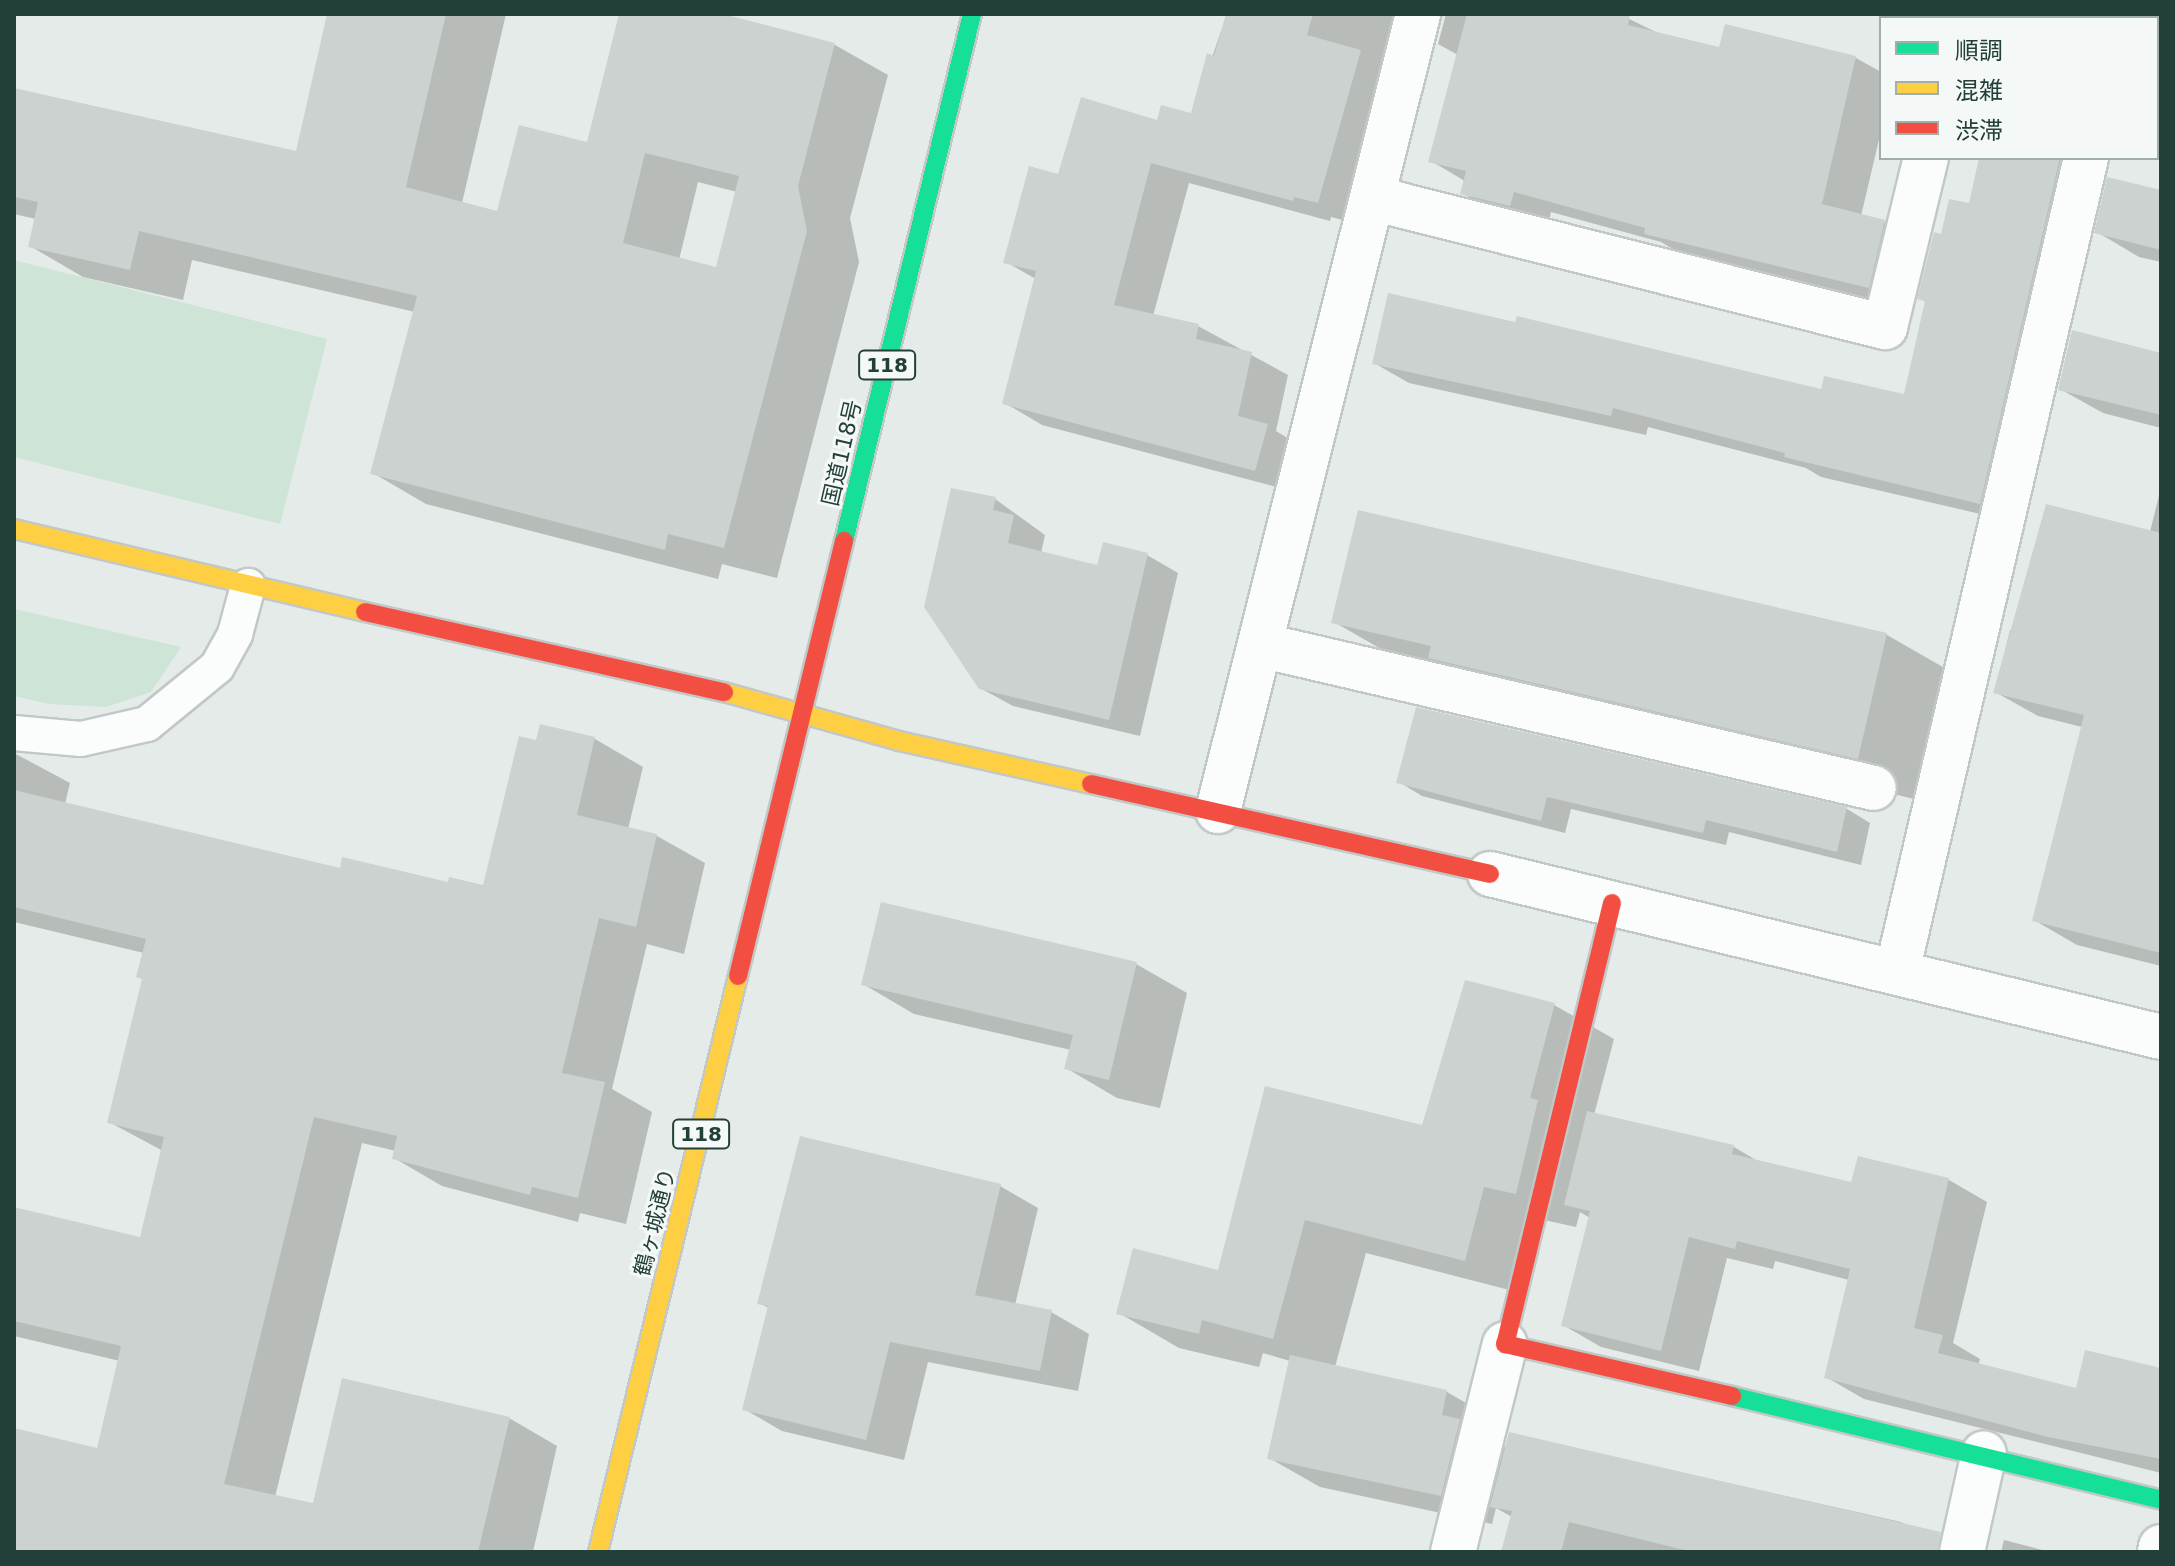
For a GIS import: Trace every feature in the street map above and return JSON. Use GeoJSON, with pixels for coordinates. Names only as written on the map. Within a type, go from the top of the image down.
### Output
{"type":"FeatureCollection","features":[{"type":"Feature","properties":{"kind":"main road","name":"国道118号"},"geometry":{"type":"LineString","coordinates":[[803,716],[972,14]]}},
{"type":"Feature","properties":{"kind":"main road"},"geometry":{"type":"LineString","coordinates":[[14,529],[248,586],[694,683],[803,716],[1490,874]]}},
{"type":"Feature","properties":{"kind":"main road","name":"鶴ヶ城通り"},"geometry":{"type":"LineString","coordinates":[[598,1552],[803,716]]}},
{"type":"Feature","properties":{"kind":"main road"},"geometry":{"type":"LineString","coordinates":[[1612,903],[1505,1344],[1984,1453],[2161,1500]]}},
{"type":"Feature","properties":{"kind":"street"},"geometry":{"type":"LineString","coordinates":[[1218,811],[1418,14]]}},
{"type":"Feature","properties":{"kind":"street"},"geometry":{"type":"LineString","coordinates":[[1372,198],[1885,327],[1926,160]]}},
{"type":"Feature","properties":{"kind":"street"},"geometry":{"type":"LineString","coordinates":[[1897,972],[2086,160]]}},
{"type":"Feature","properties":{"kind":"street"},"geometry":{"type":"LineString","coordinates":[[1260,645],[1874,788]]}},
{"type":"Feature","properties":{"kind":"street"},"geometry":{"type":"LineString","coordinates":[[1490,874],[2161,1037]]}},
{"type":"Feature","properties":{"kind":"street"},"geometry":{"type":"LineString","coordinates":[[1453,1552],[1505,1344]]}},
{"type":"Feature","properties":{"kind":"street"},"geometry":{"type":"LineString","coordinates":[[1962,1552],[1984,1453]]}},
{"type":"Feature","properties":{"kind":"lane"},"geometry":{"type":"LineString","coordinates":[[14,733],[81,739],[147,724],[217,667],[235,634],[248,586]]}},
{"type":"Feature","properties":{"kind":"green space"},"geometry":{"type":"Polygon","coordinates":[[[14,260],[327,339],[280,524],[14,457],[14,260]]]}},
{"type":"Feature","properties":{"kind":"green space"},"geometry":{"type":"Polygon","coordinates":[[[14,609],[181,647],[151,692],[106,707],[49,704],[14,696],[14,609]]]}},
{"type":"Feature","properties":{"kind":"building"},"geometry":{"type":"Polygon","coordinates":[[[327,14],[446,14],[406,187],[497,211],[519,125],[587,142],[619,14],[723,14],[835,43],[798,186],[807,231],[724,548],[668,534],[665,550],[370,474],[417,296],[139,231],[130,270],[28,247],[38,202],[14,197],[14,88],[296,151],[327,14]],[[645,153],[623,243],[716,267],[739,176],[645,153]]]}},
{"type":"Feature","properties":{"kind":"building"},"geometry":{"type":"Polygon","coordinates":[[[1226,14],[1313,14],[1307,35],[1361,50],[1318,203],[1294,197],[1293,201],[1151,163],[1114,305],[1199,324],[1196,339],[1252,352],[1238,416],[1268,424],[1255,471],[1002,404],[1036,271],[1003,263],[1029,166],[1058,174],[1081,97],[1157,120],[1161,105],[1191,113],[1207,53],[1214,56],[1226,14]]]}},
{"type":"Feature","properties":{"kind":"building"},"geometry":{"type":"Polygon","coordinates":[[[1467,14],[1630,14],[1628,25],[1719,47],[1725,24],[1856,56],[1822,204],[1885,220],[1869,288],[1644,234],[1645,228],[1514,192],[1510,206],[1460,194],[1466,171],[1428,162],[1467,14]]]}},
{"type":"Feature","properties":{"kind":"building"},"geometry":{"type":"Polygon","coordinates":[[[1979,160],[2060,160],[1980,504],[1784,457],[1785,453],[1613,408],[1611,416],[1372,364],[1388,293],[1515,322],[1517,316],[1821,389],[1824,376],[1904,394],[1925,301],[1917,299],[1934,232],[1941,234],[1949,199],[1969,203],[1979,160]]]}},
{"type":"Feature","properties":{"kind":"building"},"geometry":{"type":"Polygon","coordinates":[[[2107,177],[2161,190],[2161,250],[2094,233],[2107,177]]]}},
{"type":"Feature","properties":{"kind":"building"},"geometry":{"type":"Polygon","coordinates":[[[2072,330],[2161,353],[2161,415],[2058,390],[2072,330]]]}},
{"type":"Feature","properties":{"kind":"building"},"geometry":{"type":"Polygon","coordinates":[[[951,488],[996,497],[993,510],[1014,515],[1008,543],[1097,565],[1103,542],[1148,553],[1109,720],[979,689],[924,607],[951,488]]]}},
{"type":"Feature","properties":{"kind":"building"},"geometry":{"type":"Polygon","coordinates":[[[2046,504],[2161,533],[2161,953],[2032,921],[2084,715],[1993,693],[2046,504]]]}},
{"type":"Feature","properties":{"kind":"building"},"geometry":{"type":"Polygon","coordinates":[[[1358,510],[1887,633],[1858,759],[1428,658],[1431,646],[1331,623],[1358,510]]]}},
{"type":"Feature","properties":{"kind":"building"},"geometry":{"type":"Polygon","coordinates":[[[1416,707],[1847,807],[1837,852],[1706,820],[1703,833],[1547,797],[1541,821],[1396,783],[1416,707]]]}},
{"type":"Feature","properties":{"kind":"building"},"geometry":{"type":"Polygon","coordinates":[[[540,724],[595,737],[577,815],[657,834],[636,927],[599,918],[562,1073],[605,1082],[578,1198],[532,1187],[530,1195],[392,1159],[397,1136],[314,1117],[224,1484],[313,1503],[342,1378],[510,1417],[478,1552],[14,1552],[14,1428],[97,1448],[121,1346],[14,1321],[14,1207],[140,1237],[164,1137],[107,1123],[142,979],[136,977],[146,939],[14,907],[14,790],[340,868],[342,857],[448,882],[449,877],[483,885],[519,736],[536,740],[540,724]]]}},
{"type":"Feature","properties":{"kind":"building"},"geometry":{"type":"Polygon","coordinates":[[[881,902],[1137,962],[1109,1080],[1064,1069],[1073,1035],[861,985],[881,902]]]}},
{"type":"Feature","properties":{"kind":"building"},"geometry":{"type":"Polygon","coordinates":[[[1465,980],[1555,1003],[1530,1098],[1538,1100],[1516,1194],[1484,1187],[1465,1261],[1305,1220],[1273,1339],[1202,1320],[1199,1334],[1116,1314],[1133,1248],[1218,1270],[1265,1086],[1422,1125],[1465,980]]]}},
{"type":"Feature","properties":{"kind":"building"},"geometry":{"type":"Polygon","coordinates":[[[1587,1111],[1734,1145],[1732,1154],[1851,1182],[1858,1156],[1949,1178],[1914,1328],[1943,1335],[1938,1353],[2076,1388],[2085,1350],[2161,1368],[2161,1459],[2048,1437],[1824,1378],[1850,1269],[1737,1241],[1735,1249],[1689,1237],[1661,1351],[1561,1326],[1590,1211],[1564,1205],[1587,1111]]]}},
{"type":"Feature","properties":{"kind":"building"},"geometry":{"type":"Polygon","coordinates":[[[800,1136],[1001,1184],[975,1295],[1052,1310],[1040,1371],[890,1342],[866,1440],[742,1410],[768,1306],[757,1304],[800,1136]]]}},
{"type":"Feature","properties":{"kind":"building"},"geometry":{"type":"Polygon","coordinates":[[[1290,1355],[1447,1390],[1442,1415],[1460,1419],[1441,1496],[1267,1459],[1290,1355]]]}},
{"type":"Feature","properties":{"kind":"building"},"geometry":{"type":"Polygon","coordinates":[[[1509,1432],[1941,1532],[1938,1552],[1693,1552],[1569,1522],[1561,1552],[1501,1552],[1512,1511],[1490,1507],[1509,1432]]]}},
{"type":"Feature","properties":{"kind":"traffic: fast"},"geometry":{"type":"LineString","coordinates":[[844,541],[972,14]]}},
{"type":"Feature","properties":{"kind":"traffic: fast"},"geometry":{"type":"LineString","coordinates":[[1732,1396],[2161,1500]]}},
{"type":"Feature","properties":{"kind":"traffic: slow"},"geometry":{"type":"LineString","coordinates":[[14,529],[365,612]]}},
{"type":"Feature","properties":{"kind":"traffic: slow"},"geometry":{"type":"LineString","coordinates":[[724,692],[899,741],[1091,784]]}},
{"type":"Feature","properties":{"kind":"traffic: slow"},"geometry":{"type":"LineString","coordinates":[[598,1552],[738,976]]}},
{"type":"Feature","properties":{"kind":"traffic: jam"},"geometry":{"type":"LineString","coordinates":[[738,976],[844,541]]}},
{"type":"Feature","properties":{"kind":"traffic: jam"},"geometry":{"type":"LineString","coordinates":[[365,612],[724,692]]}},
{"type":"Feature","properties":{"kind":"traffic: jam"},"geometry":{"type":"LineString","coordinates":[[1091,784],[1490,874]]}},
{"type":"Feature","properties":{"kind":"traffic: jam"},"geometry":{"type":"LineString","coordinates":[[1612,903],[1505,1344],[1732,1396]]}}]}
